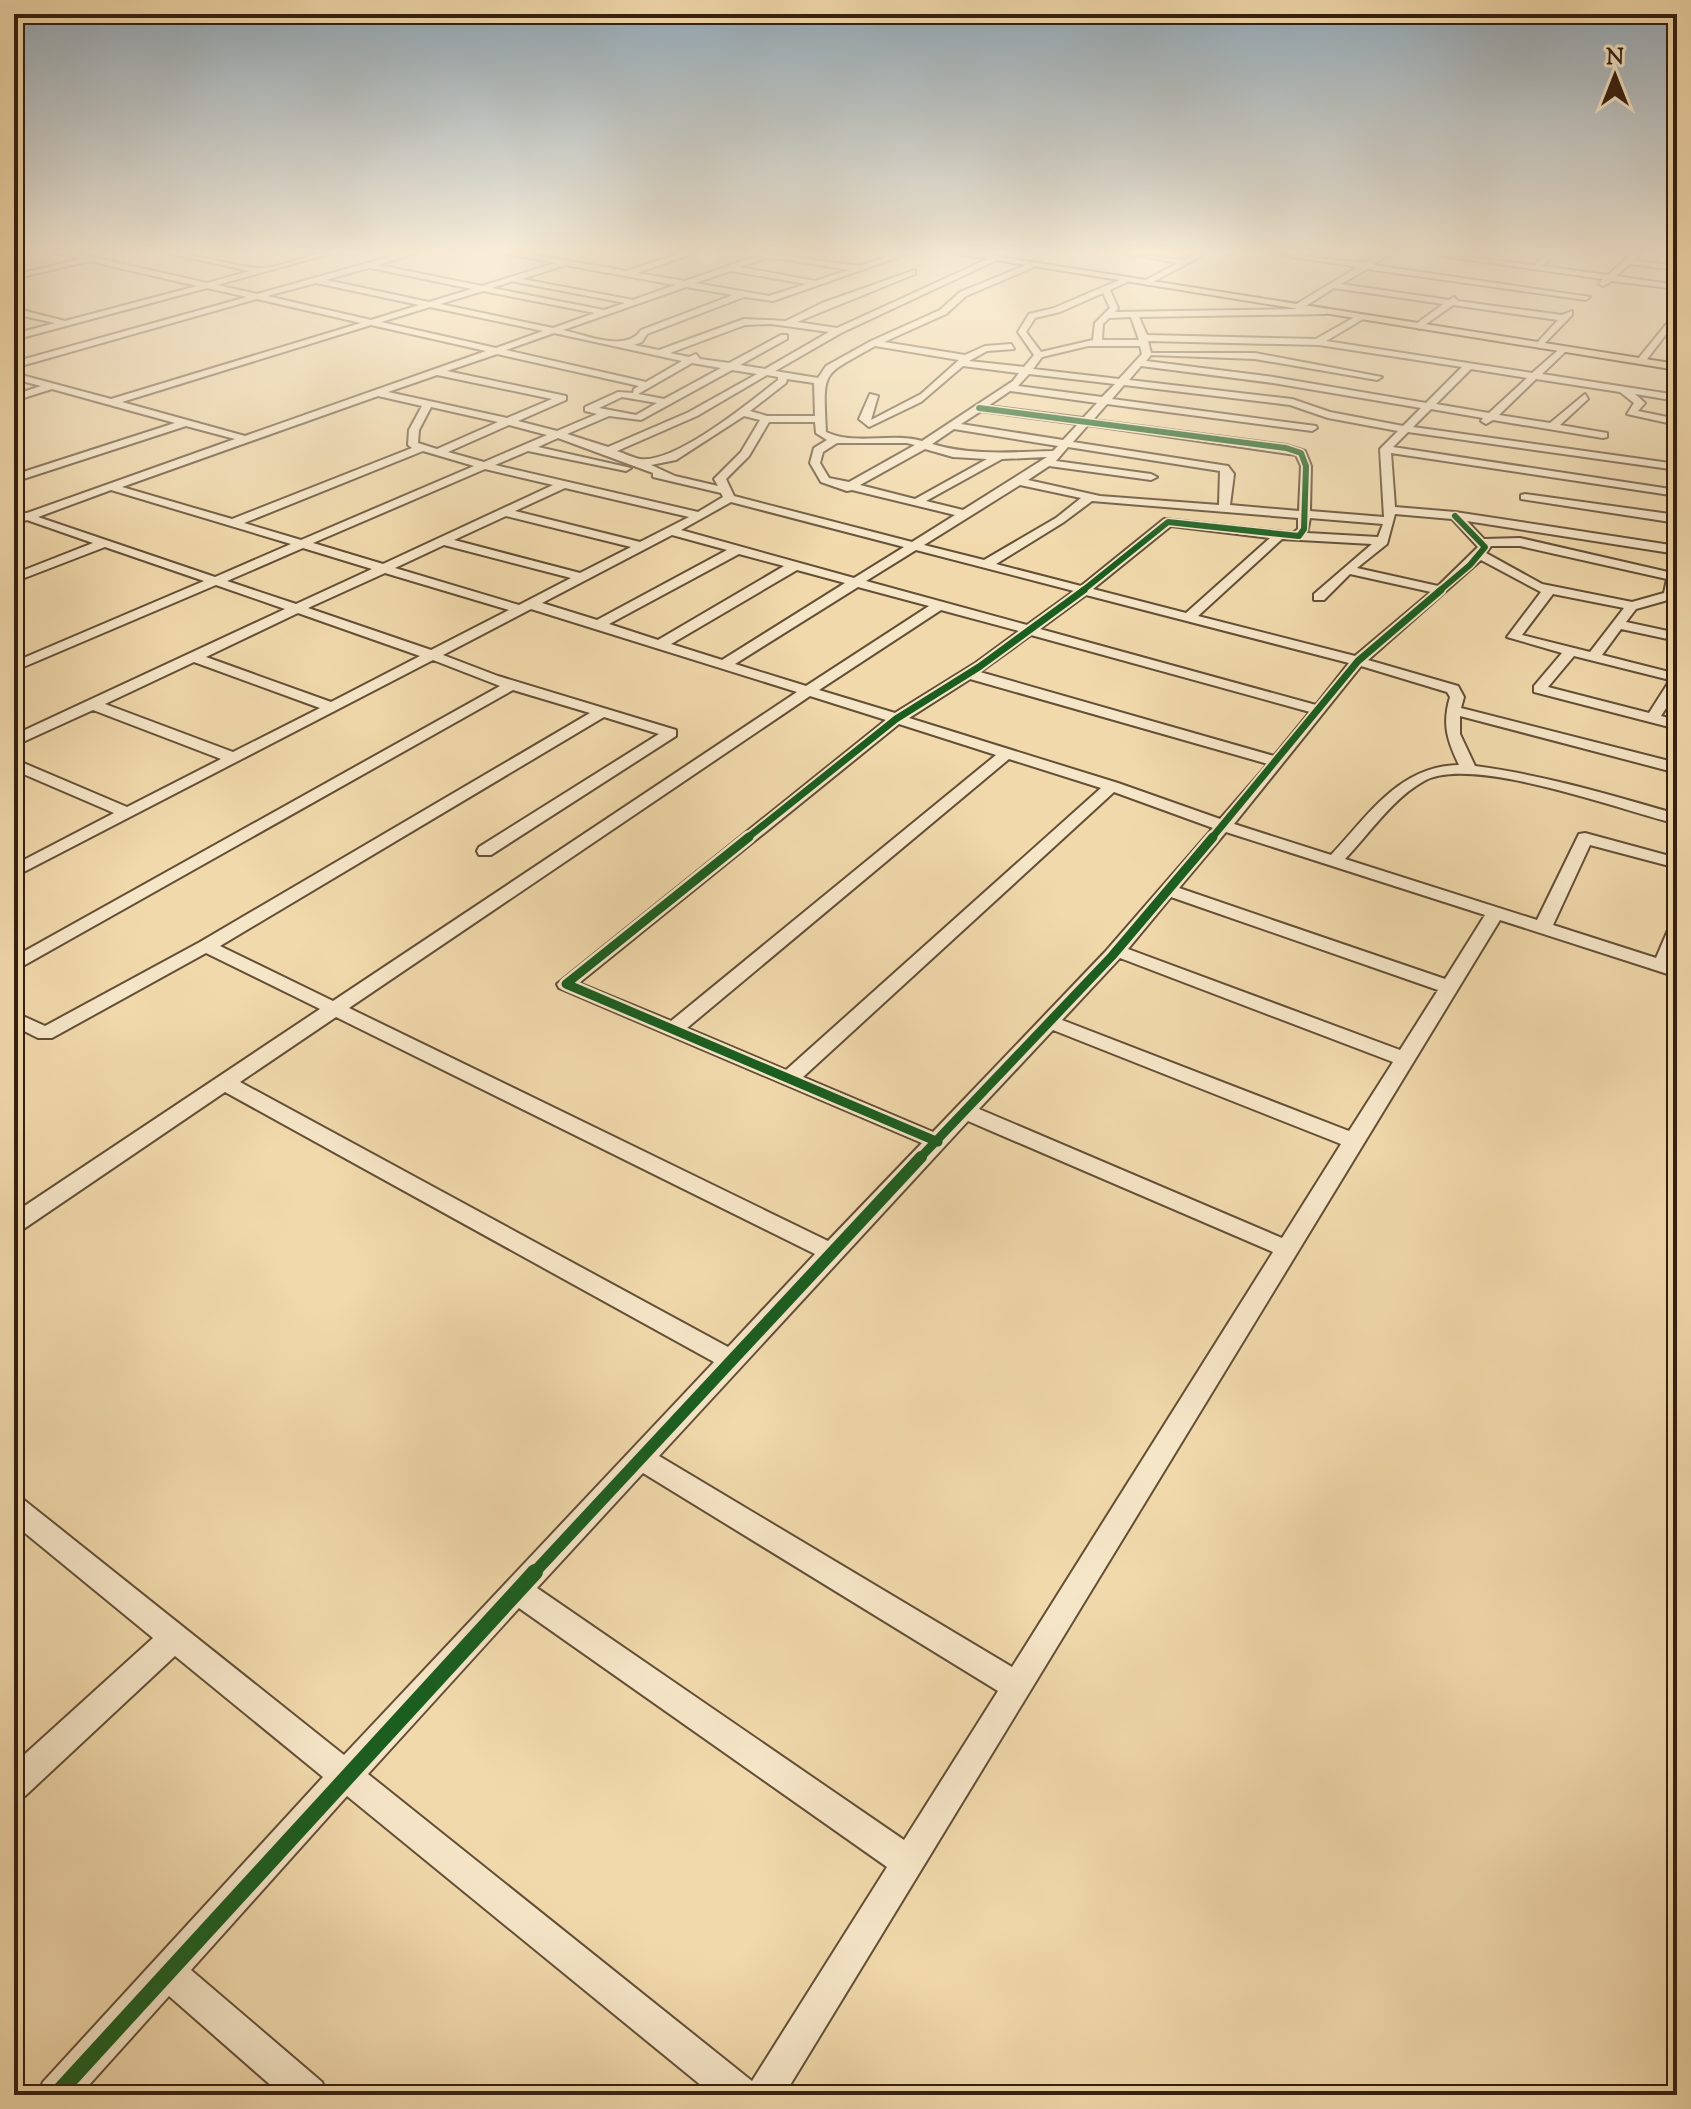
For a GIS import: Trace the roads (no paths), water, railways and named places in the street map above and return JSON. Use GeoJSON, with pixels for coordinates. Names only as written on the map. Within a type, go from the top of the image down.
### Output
{"type":"FeatureCollection","features":[{"type":"Feature","properties":{"kind":"main road"},"geometry":{"type":"LineString","coordinates":[[1579,351],[1677,367]]}},
{"type":"Feature","properties":{"kind":"street"},"geometry":{"type":"LineString","coordinates":[[14,365],[63,351]]}},
{"type":"Feature","properties":{"kind":"street"},"geometry":{"type":"LineString","coordinates":[[112,402],[278,351]]}},
{"type":"Feature","properties":{"kind":"street"},"geometry":{"type":"LineString","coordinates":[[18,517],[112,487],[493,351]]}},
{"type":"Feature","properties":{"kind":"street"},"geometry":{"type":"LineString","coordinates":[[496,351],[648,385]]}},
{"type":"Feature","properties":{"kind":"street"},"geometry":{"type":"LineString","coordinates":[[654,351],[820,381]]}},
{"type":"Feature","properties":{"kind":"street"},"geometry":{"type":"LineString","coordinates":[[661,353],[665,351]]}},
{"type":"Feature","properties":{"kind":"street"},"geometry":{"type":"LineString","coordinates":[[630,395],[707,351]]}},
{"type":"Feature","properties":{"kind":"street"},"geometry":{"type":"LineString","coordinates":[[706,407],[669,401],[630,395],[621,394],[589,409],[637,418],[669,401],[734,367],[760,351]]}},
{"type":"Feature","properties":{"kind":"street"},"geometry":{"type":"LineString","coordinates":[[607,451],[693,414],[800,351]]}},
{"type":"Feature","properties":{"kind":"street"},"geometry":{"type":"LineString","coordinates":[[857,351],[829,368],[820,381],[821,433],[835,440],[908,440],[953,454],[1053,458],[1152,474],[1144,503]]}},
{"type":"Feature","properties":{"kind":"street"},"geometry":{"type":"LineString","coordinates":[[919,351],[1026,371],[1292,402],[1428,406],[1603,435]]}},
{"type":"Feature","properties":{"kind":"street"},"geometry":{"type":"LineString","coordinates":[[869,424],[925,395],[975,351]]}},
{"type":"Feature","properties":{"kind":"street"},"geometry":{"type":"LineString","coordinates":[[1036,351],[1039,355]]}},
{"type":"Feature","properties":{"kind":"street"},"geometry":{"type":"LineString","coordinates":[[847,488],[925,444],[1009,388],[1039,355],[1055,351]]}},
{"type":"Feature","properties":{"kind":"street"},"geometry":{"type":"LineString","coordinates":[[726,663],[1021,482],[1053,458],[1068,442],[1138,363],[1143,351]]}},
{"type":"Feature","properties":{"kind":"street"},"geometry":{"type":"LineString","coordinates":[[1198,351],[1390,367],[1469,366],[1677,398]]}},
{"type":"Feature","properties":{"kind":"street"},"geometry":{"type":"LineString","coordinates":[[1294,351],[1266,367],[1312,428]]}},
{"type":"Feature","properties":{"kind":"street"},"geometry":{"type":"LineString","coordinates":[[1345,351],[1390,367]]}},
{"type":"Feature","properties":{"kind":"street"},"geometry":{"type":"LineString","coordinates":[[1424,456],[1464,437],[1492,416],[1560,351]]}},
{"type":"Feature","properties":{"kind":"street"},"geometry":{"type":"LineString","coordinates":[[1641,361],[1651,351]]}},
{"type":"Feature","properties":{"kind":"street"},"geometry":{"type":"LineString","coordinates":[[1138,363],[1273,380],[1405,429],[1677,467]]}},
{"type":"Feature","properties":{"kind":"street"},"geometry":{"type":"LineString","coordinates":[[1319,597],[1383,541],[1388,515],[1385,449],[1469,366]]}},
{"type":"Feature","properties":{"kind":"street"},"geometry":{"type":"LineString","coordinates":[[1286,448],[1390,367]]}},
{"type":"Feature","properties":{"kind":"street"},"geometry":{"type":"LineString","coordinates":[[436,453],[562,398],[437,372]]}},
{"type":"Feature","properties":{"kind":"street"},"geometry":{"type":"LineString","coordinates":[[621,467],[672,458],[743,412],[783,381],[782,375]]}},
{"type":"Feature","properties":{"kind":"street"},"geometry":{"type":"LineString","coordinates":[[14,376],[245,439]]}},
{"type":"Feature","properties":{"kind":"street"},"geometry":{"type":"LineString","coordinates":[[14,398],[52,386]]}},
{"type":"Feature","properties":{"kind":"street"},"geometry":{"type":"LineString","coordinates":[[1009,388],[1312,428]]}},
{"type":"Feature","properties":{"kind":"street"},"geometry":{"type":"LineString","coordinates":[[1622,389],[1640,403],[1631,412],[1677,422]]}},
{"type":"Feature","properties":{"kind":"street"},"geometry":{"type":"LineString","coordinates":[[378,393],[556,436],[643,463],[671,478]]}},
{"type":"Feature","properties":{"kind":"street"},"geometry":{"type":"LineString","coordinates":[[873,396],[864,419],[869,424],[940,433]]}},
{"type":"Feature","properties":{"kind":"street"},"geometry":{"type":"LineString","coordinates":[[1552,427],[1585,397]]}},
{"type":"Feature","properties":{"kind":"street"},"geometry":{"type":"LineString","coordinates":[[428,404],[421,412],[411,437],[413,445],[485,466],[700,516]]}},
{"type":"Feature","properties":{"kind":"street"},"geometry":{"type":"LineString","coordinates":[[979,408],[1286,448],[1304,457],[1305,515],[1304,529],[1299,536]]}},
{"type":"Feature","properties":{"kind":"street"},"geometry":{"type":"LineString","coordinates":[[743,412],[766,419],[819,419]]}},
{"type":"Feature","properties":{"kind":"street"},"geometry":{"type":"LineString","coordinates":[[14,667],[608,413]]}},
{"type":"Feature","properties":{"kind":"street"},"geometry":{"type":"LineString","coordinates":[[693,414],[729,422]]}},
{"type":"Feature","properties":{"kind":"street"},"geometry":{"type":"LineString","coordinates":[[728,494],[720,479],[745,454],[766,419]]}},
{"type":"Feature","properties":{"kind":"street"},"geometry":{"type":"LineString","coordinates":[[14,479],[185,423]]}},
{"type":"Feature","properties":{"kind":"street"},"geometry":{"type":"LineString","coordinates":[[952,426],[1224,468],[1228,474],[1224,509]]}},
{"type":"Feature","properties":{"kind":"street"},"geometry":{"type":"LineString","coordinates":[[835,440],[818,450],[815,463],[829,483],[968,515]]}},
{"type":"Feature","properties":{"kind":"street"},"geometry":{"type":"LineString","coordinates":[[232,523],[421,448]]}},
{"type":"Feature","properties":{"kind":"street"},"geometry":{"type":"LineString","coordinates":[[528,448],[671,478],[917,547],[1441,683],[1453,689],[1457,697],[1451,733],[1468,768]]}},
{"type":"Feature","properties":{"kind":"street"},"geometry":{"type":"LineString","coordinates":[[1385,449],[1677,493]]}},
{"type":"Feature","properties":{"kind":"street"},"geometry":{"type":"LineString","coordinates":[[915,503],[1001,456]]}},
{"type":"Feature","properties":{"kind":"street"},"geometry":{"type":"LineString","coordinates":[[1021,482],[1088,498],[1144,503],[1305,515],[1455,516],[1677,551],[1675,580],[1670,595],[1658,601],[1632,606],[1549,590],[1524,581],[1480,549],[1455,516]]}},
{"type":"Feature","properties":{"kind":"street"},"geometry":{"type":"LineString","coordinates":[[14,741],[564,484]]}},
{"type":"Feature","properties":{"kind":"street"},"geometry":{"type":"LineString","coordinates":[[112,487],[383,568],[662,643],[1670,968],[1677,930]]}},
{"type":"Feature","properties":{"kind":"street"},"geometry":{"type":"LineString","coordinates":[[16,869],[700,516],[728,494]]}},
{"type":"Feature","properties":{"kind":"street"},"geometry":{"type":"LineString","coordinates":[[1525,497],[1677,519]]}},
{"type":"Feature","properties":{"kind":"street"},"geometry":{"type":"LineString","coordinates":[[985,565],[1060,520],[1088,498]]}},
{"type":"Feature","properties":{"kind":"street"},"geometry":{"type":"LineString","coordinates":[[1586,536],[1598,507]]}},
{"type":"Feature","properties":{"kind":"street"},"geometry":{"type":"LineString","coordinates":[[505,512],[641,546]]}},
{"type":"Feature","properties":{"kind":"street"},"geometry":{"type":"LineString","coordinates":[[18,517],[105,543],[513,684],[671,733],[485,851]]}},
{"type":"Feature","properties":{"kind":"street"},"geometry":{"type":"LineString","coordinates":[[938,1142],[566,984],[896,719],[970,674],[1084,590],[1168,522],[1279,536],[1383,541]]}},
{"type":"Feature","properties":{"kind":"street"},"geometry":{"type":"LineString","coordinates":[[670,531],[1319,710]]}},
{"type":"Feature","properties":{"kind":"street"},"geometry":{"type":"LineString","coordinates":[[1189,617],[1279,536]]}},
{"type":"Feature","properties":{"kind":"street"},"geometry":{"type":"LineString","coordinates":[[443,541],[581,577]]}},
{"type":"Feature","properties":{"kind":"street"},"geometry":{"type":"LineString","coordinates":[[56,2095],[831,1252],[1117,951],[1278,762],[1358,661],[1441,590],[1480,549],[1520,542],[1675,580]]}},
{"type":"Feature","properties":{"kind":"street"},"geometry":{"type":"LineString","coordinates":[[14,578],[105,543]]}},
{"type":"Feature","properties":{"kind":"street"},"geometry":{"type":"LineString","coordinates":[[600,624],[737,550]]}},
{"type":"Feature","properties":{"kind":"street"},"geometry":{"type":"LineString","coordinates":[[662,643],[794,566]]}},
{"type":"Feature","properties":{"kind":"street"},"geometry":{"type":"LineString","coordinates":[[1347,570],[1441,590]]}},
{"type":"Feature","properties":{"kind":"street"},"geometry":{"type":"LineString","coordinates":[[1549,590],[1514,637],[1677,679],[1653,718]]}},
{"type":"Feature","properties":{"kind":"street"},"geometry":{"type":"LineString","coordinates":[[1658,601],[1677,605]]}},
{"type":"Feature","properties":{"kind":"street"},"geometry":{"type":"LineString","coordinates":[[14,1224],[938,606]]}},
{"type":"Feature","properties":{"kind":"street"},"geometry":{"type":"LineString","coordinates":[[1593,657],[1632,606]]}},
{"type":"Feature","properties":{"kind":"street"},"geometry":{"type":"LineString","coordinates":[[1619,625],[1677,637]]}},
{"type":"Feature","properties":{"kind":"street"},"geometry":{"type":"LineString","coordinates":[[1570,652],[1539,689],[1677,725]]}},
{"type":"Feature","properties":{"kind":"street"},"geometry":{"type":"LineString","coordinates":[[194,657],[332,707]]}},
{"type":"Feature","properties":{"kind":"street"},"geometry":{"type":"LineString","coordinates":[[970,674],[1278,762]]}},
{"type":"Feature","properties":{"kind":"street"},"geometry":{"type":"LineString","coordinates":[[14,965],[513,684]]}},
{"type":"Feature","properties":{"kind":"street"},"geometry":{"type":"LineString","coordinates":[[92,704],[233,758]]}},
{"type":"Feature","properties":{"kind":"street"},"geometry":{"type":"LineString","coordinates":[[1453,710],[1677,768]]}},
{"type":"Feature","properties":{"kind":"street"},"geometry":{"type":"LineString","coordinates":[[14,1018],[45,1034],[206,946],[603,712]]}},
{"type":"Feature","properties":{"kind":"street"},"geometry":{"type":"LineString","coordinates":[[674,1029],[1007,753]]}},
{"type":"Feature","properties":{"kind":"street"},"geometry":{"type":"LineString","coordinates":[[14,764],[127,813]]}},
{"type":"Feature","properties":{"kind":"street"},"geometry":{"type":"LineString","coordinates":[[1335,860],[1421,774],[1468,768],[1515,776],[1677,819]]}},
{"type":"Feature","properties":{"kind":"street"},"geometry":{"type":"LineString","coordinates":[[789,1078],[1112,786]]}},
{"type":"Feature","properties":{"kind":"street"},"geometry":{"type":"LineString","coordinates":[[1543,927],[1585,838],[1677,863]]}},
{"type":"Feature","properties":{"kind":"street"},"geometry":{"type":"LineString","coordinates":[[1167,890],[1449,987]]}},
{"type":"Feature","properties":{"kind":"street"},"geometry":{"type":"LineString","coordinates":[[764,2095],[1496,912]]}},
{"type":"Feature","properties":{"kind":"street"},"geometry":{"type":"LineString","coordinates":[[206,946],[831,1252]]}},
{"type":"Feature","properties":{"kind":"street"},"geometry":{"type":"LineString","coordinates":[[1117,951],[1405,1059]]}},
{"type":"Feature","properties":{"kind":"street"},"geometry":{"type":"LineString","coordinates":[[1050,1022],[1354,1141]]}},
{"type":"Feature","properties":{"kind":"street"},"geometry":{"type":"LineString","coordinates":[[225,1083],[733,1361]]}},
{"type":"Feature","properties":{"kind":"street"},"geometry":{"type":"LineString","coordinates":[[966,1112],[1287,1249]]}},
{"type":"Feature","properties":{"kind":"street"},"geometry":{"type":"LineString","coordinates":[[642,1459],[1017,1686]]}},
{"type":"Feature","properties":{"kind":"street"},"geometry":{"type":"LineString","coordinates":[[19,1519],[175,1637],[741,2095]]}},
{"type":"Feature","properties":{"kind":"street"},"geometry":{"type":"LineString","coordinates":[[518,1591],[908,1862]]}},
{"type":"Feature","properties":{"kind":"street"},"geometry":{"type":"LineString","coordinates":[[14,1785],[175,1637]]}},
{"type":"Feature","properties":{"kind":"street"},"geometry":{"type":"LineString","coordinates":[[167,1972],[309,2095]]}}]}
